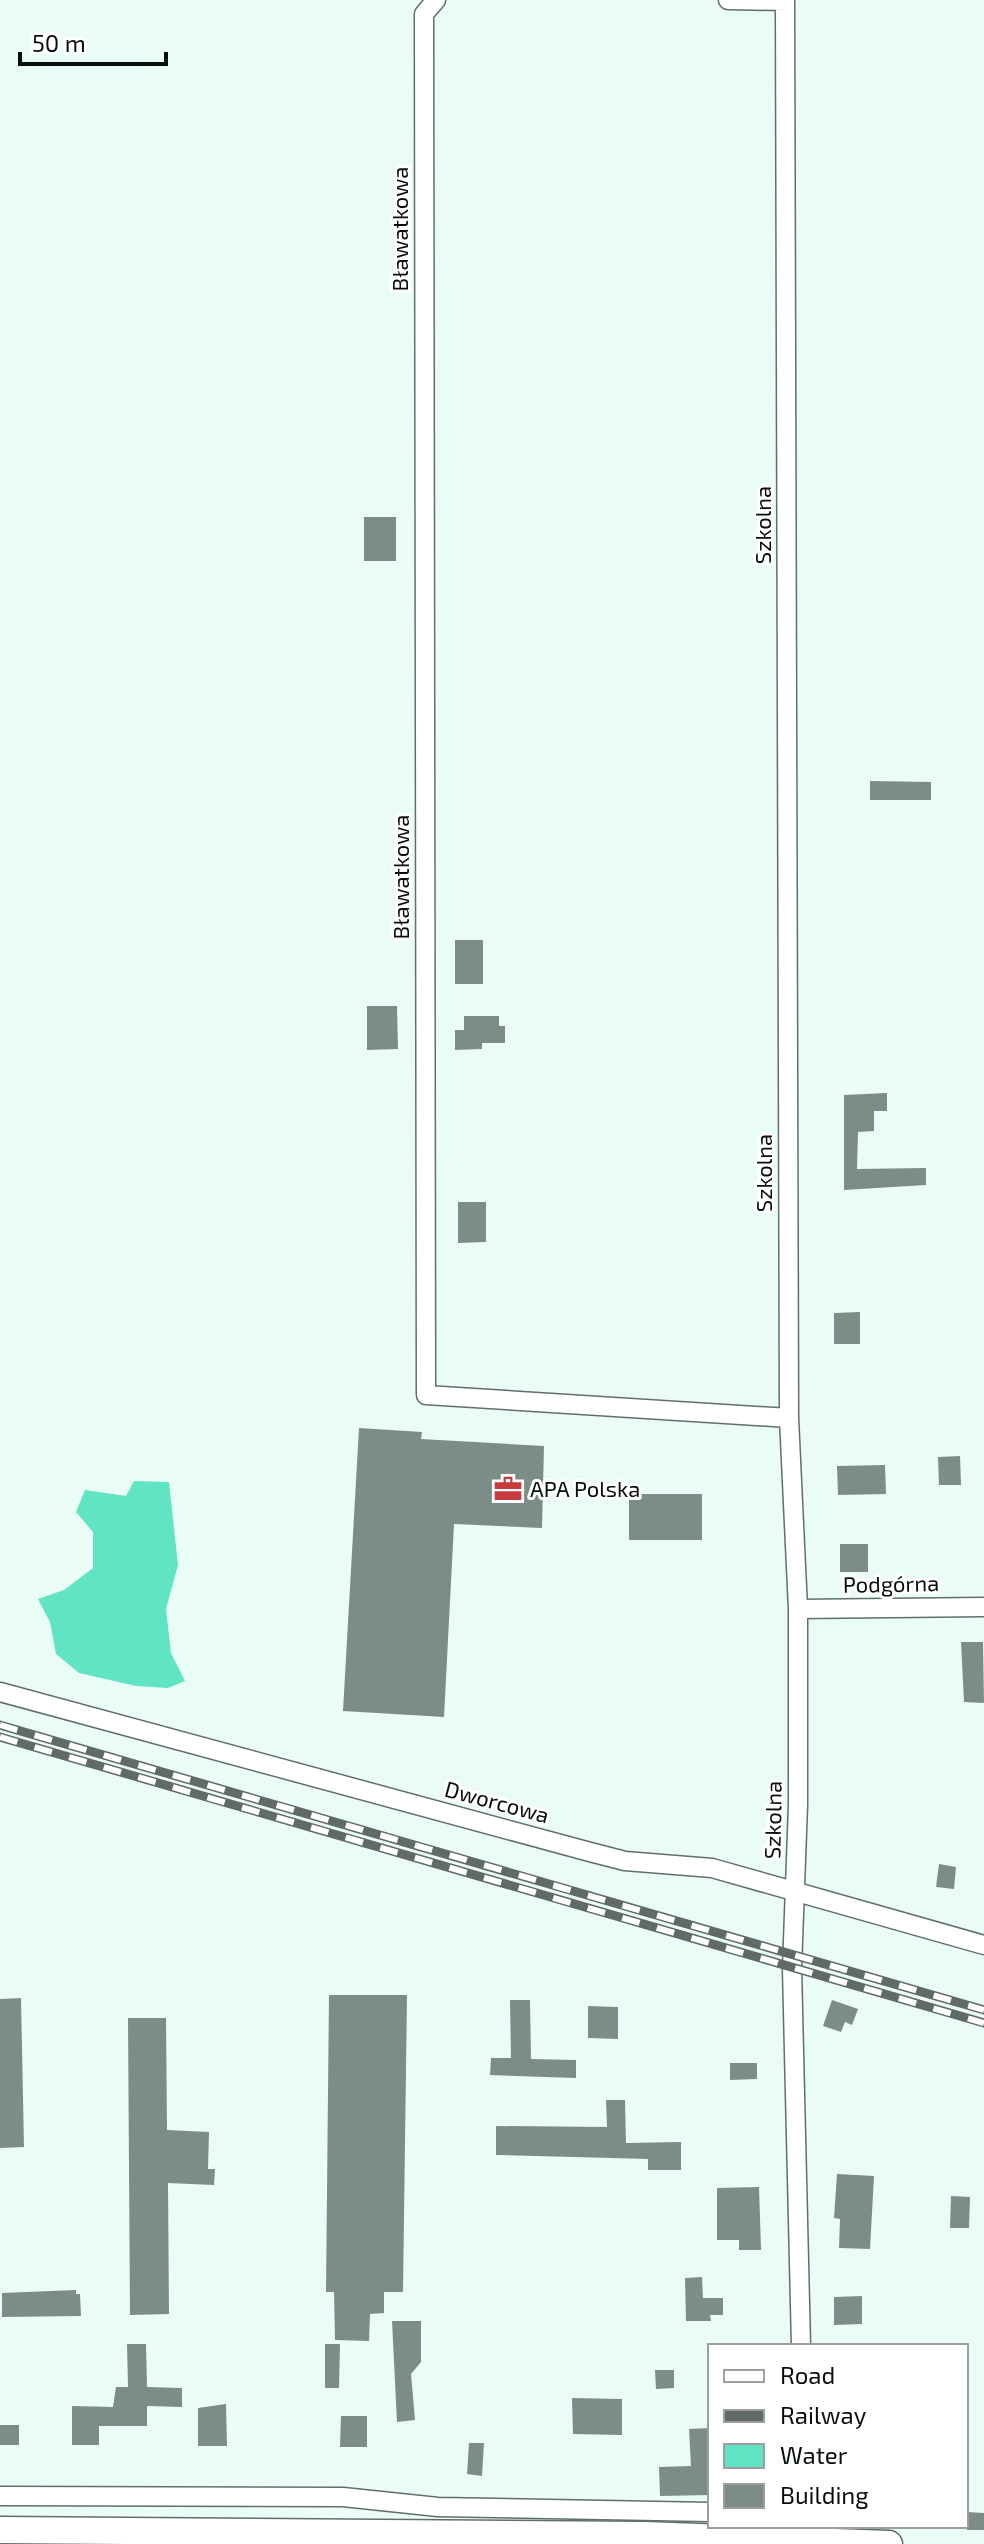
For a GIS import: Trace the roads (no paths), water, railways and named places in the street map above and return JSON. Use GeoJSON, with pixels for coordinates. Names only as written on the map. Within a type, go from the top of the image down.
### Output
{"type":"FeatureCollection","features":[{"type":"Feature","properties":{"kind":"main road"},"geometry":{"type":"LineString","coordinates":[[0,2530],[644,2523],[708,2527]]}},
{"type":"Feature","properties":{"kind":"main road"},"geometry":{"type":"LineString","coordinates":[[733,2528],[805,2532],[889,2544]]}},
{"type":"Feature","properties":{"kind":"street","name":"Bławatkowa"},"geometry":{"type":"LineString","coordinates":[[436,0],[424,14],[426,1395],[789,1418]]}},
{"type":"Feature","properties":{"kind":"street"},"geometry":{"type":"LineString","coordinates":[[728,0],[785,0]]}},
{"type":"Feature","properties":{"kind":"street","name":"Szkolna"},"geometry":{"type":"LineString","coordinates":[[785,0],[789,1418],[798,1609],[792,1968],[801,2344]]}},
{"type":"Feature","properties":{"kind":"street","name":"Podgórna"},"geometry":{"type":"LineString","coordinates":[[798,1609],[984,1607]]}},
{"type":"Feature","properties":{"kind":"street","name":"Dworcowa"},"geometry":{"type":"LineString","coordinates":[[0,1692],[625,1861],[712,1868],[984,1945]]}},
{"type":"Feature","properties":{"kind":"street"},"geometry":{"type":"LineString","coordinates":[[0,2496],[343,2497],[644,2523],[708,2512]]}},
{"type":"Feature","properties":{"kind":"water"},"geometry":{"type":"Polygon","coordinates":[[[134,1481],[169,1482],[178,1565],[166,1609],[171,1653],[185,1681],[168,1688],[136,1686],[79,1673],[56,1654],[50,1622],[38,1599],[64,1590],[93,1568],[93,1532],[76,1512],[85,1490],[126,1496],[134,1481]]]}},
{"type":"Feature","properties":{"kind":"railway"},"geometry":{"type":"LineString","coordinates":[[0,1725],[984,2010]]}},
{"type":"Feature","properties":{"kind":"railway"},"geometry":{"type":"LineString","coordinates":[[0,1737],[984,2023]]}},
{"type":"Feature","properties":{"kind":"place","name":"APA Polska"},"geometry":{"type":"Point","coordinates":[508,1489]}}]}
